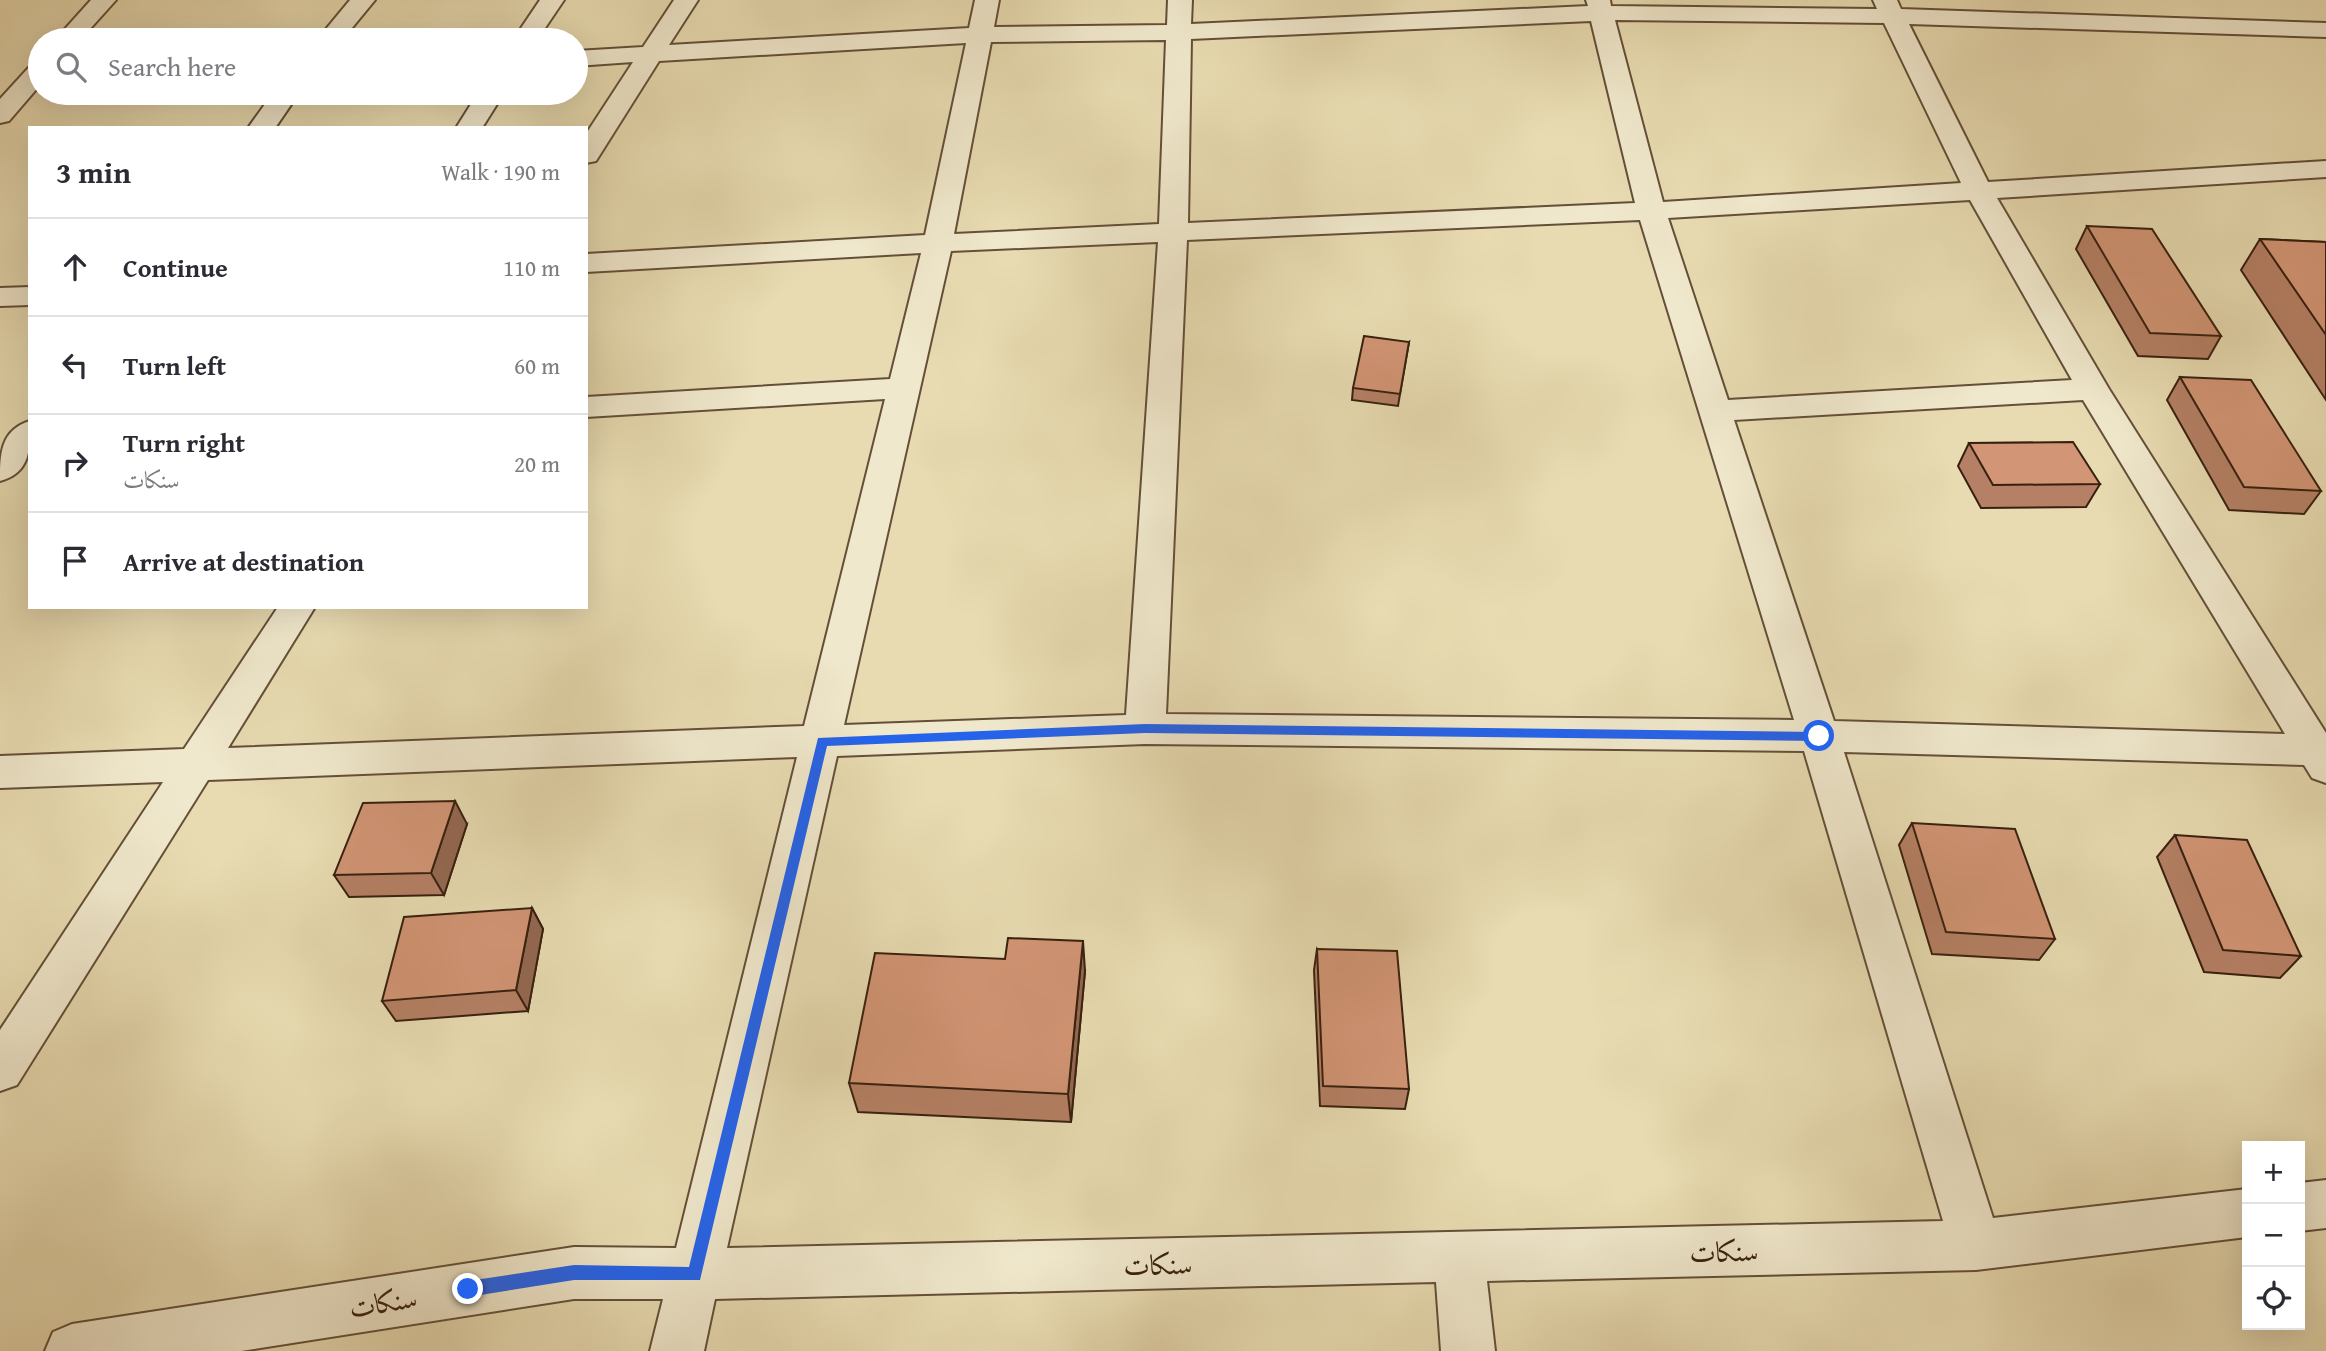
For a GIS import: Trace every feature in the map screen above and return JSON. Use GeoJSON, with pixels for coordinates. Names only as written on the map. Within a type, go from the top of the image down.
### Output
{"type":"FeatureCollection","features":[{"type":"Feature","properties":{"kind":"street"},"geometry":{"type":"LineString","coordinates":[[78,28],[104,0]]}},
{"type":"Feature","properties":{"kind":"street"},"geometry":{"type":"LineString","coordinates":[[338,28],[363,0]]}},
{"type":"Feature","properties":{"kind":"street"},"geometry":{"type":"LineString","coordinates":[[533,28],[552,0]]}},
{"type":"Feature","properties":{"kind":"street"},"geometry":{"type":"LineString","coordinates":[[588,152],[686,0]]}},
{"type":"Feature","properties":{"kind":"street"},"geometry":{"type":"LineString","coordinates":[[1145,729],[1173,235],[1180,0]]}},
{"type":"Feature","properties":{"kind":"street"},"geometry":{"type":"LineString","coordinates":[[2189,0],[2211,27]]}},
{"type":"Feature","properties":{"kind":"street"},"geometry":{"type":"LineString","coordinates":[[588,57],[652,53],[983,17],[1180,32],[1601,7],[1890,8],[2211,27],[2326,30]]}},
{"type":"Feature","properties":{"kind":"street"},"geometry":{"type":"LineString","coordinates":[[1601,7],[1651,211],[1819,736],[1976,1245]]}},
{"type":"Feature","properties":{"kind":"street"},"geometry":{"type":"LineString","coordinates":[[1890,8],[1979,191],[2093,389],[2323,755]]}},
{"type":"Feature","properties":{"kind":"street"},"geometry":{"type":"LineString","coordinates":[[677,1351],[938,243],[983,17]]}},
{"type":"Feature","properties":{"kind":"street"},"geometry":{"type":"LineString","coordinates":[[0,85],[28,80]]}},
{"type":"Feature","properties":{"kind":"street"},"geometry":{"type":"LineString","coordinates":[[0,114],[28,87]]}},
{"type":"Feature","properties":{"kind":"street"},"geometry":{"type":"LineString","coordinates":[[262,126],[277,105]]}},
{"type":"Feature","properties":{"kind":"street"},"geometry":{"type":"LineString","coordinates":[[470,126],[483,105]]}},
{"type":"Feature","properties":{"kind":"street"},"geometry":{"type":"LineString","coordinates":[[588,262],[938,243],[1173,235],[1651,211],[2326,169]]}},
{"type":"Feature","properties":{"kind":"street"},"geometry":{"type":"LineString","coordinates":[[0,298],[28,296]]}},
{"type":"Feature","properties":{"kind":"street"},"geometry":{"type":"LineString","coordinates":[[588,407],[904,388]]}},
{"type":"Feature","properties":{"kind":"street"},"geometry":{"type":"LineString","coordinates":[[1714,411],[2093,389]]}},
{"type":"Feature","properties":{"kind":"street"},"geometry":{"type":"LineString","coordinates":[[0,470],[28,436]]}},
{"type":"Feature","properties":{"kind":"street"},"geometry":{"type":"LineString","coordinates":[[0,1070],[297,609]]}},
{"type":"Feature","properties":{"kind":"street"},"geometry":{"type":"LineString","coordinates":[[0,772],[1145,729],[1819,736],[2323,755]]}},
{"type":"Feature","properties":{"kind":"street"},"geometry":{"type":"LineString","coordinates":[[2305,1206],[2326,1204]]}},
{"type":"Feature","properties":{"kind":"street","name":"سنكات"},"geometry":{"type":"LineString","coordinates":[[72,1351],[574,1273],[694,1274],[1976,1245],[2242,1214]]}},
{"type":"Feature","properties":{"kind":"street"},"geometry":{"type":"LineString","coordinates":[[1459,1257],[1468,1351]]}},
{"type":"Feature","properties":{"kind":"building"},"geometry":{"type":"Polygon","coordinates":[[[2087,226],[2152,229],[2221,336],[2150,333],[2087,226]]]}},
{"type":"Feature","properties":{"kind":"building"},"geometry":{"type":"Polygon","coordinates":[[[2260,239],[2326,242],[2326,335],[2260,239]]]}},
{"type":"Feature","properties":{"kind":"building"},"geometry":{"type":"Polygon","coordinates":[[[1364,336],[1409,342],[1400,394],[1353,388],[1364,336]]]}},
{"type":"Feature","properties":{"kind":"building"},"geometry":{"type":"Polygon","coordinates":[[[2180,377],[2251,380],[2321,491],[2244,487],[2180,377]]]}},
{"type":"Feature","properties":{"kind":"building"},"geometry":{"type":"Polygon","coordinates":[[[2073,442],[2100,484],[1993,485],[1969,443],[2073,442]]]}},
{"type":"Feature","properties":{"kind":"building"},"geometry":{"type":"Polygon","coordinates":[[[455,801],[431,873],[334,875],[363,803],[455,801]]]}},
{"type":"Feature","properties":{"kind":"building"},"geometry":{"type":"Polygon","coordinates":[[[1912,823],[2015,829],[2055,939],[1946,932],[1912,823]]]}},
{"type":"Feature","properties":{"kind":"building"},"geometry":{"type":"Polygon","coordinates":[[[2175,835],[2247,840],[2301,956],[2223,950],[2175,835]]]}},
{"type":"Feature","properties":{"kind":"building"},"geometry":{"type":"Polygon","coordinates":[[[532,908],[516,990],[382,1001],[404,917],[532,908]]]}},
{"type":"Feature","properties":{"kind":"building"},"geometry":{"type":"Polygon","coordinates":[[[1008,938],[1083,941],[1068,1094],[849,1083],[875,953],[1005,959],[1008,938]]]}},
{"type":"Feature","properties":{"kind":"building"},"geometry":{"type":"Polygon","coordinates":[[[1317,949],[1397,951],[1409,1089],[1323,1086],[1317,949]]]}},
{"type":"Feature","properties":{"kind":"route"},"geometry":{"type":"LineString","coordinates":[[468,1289],[574,1273],[694,1274],[822,741],[1145,729],[1819,736]]}}]}
